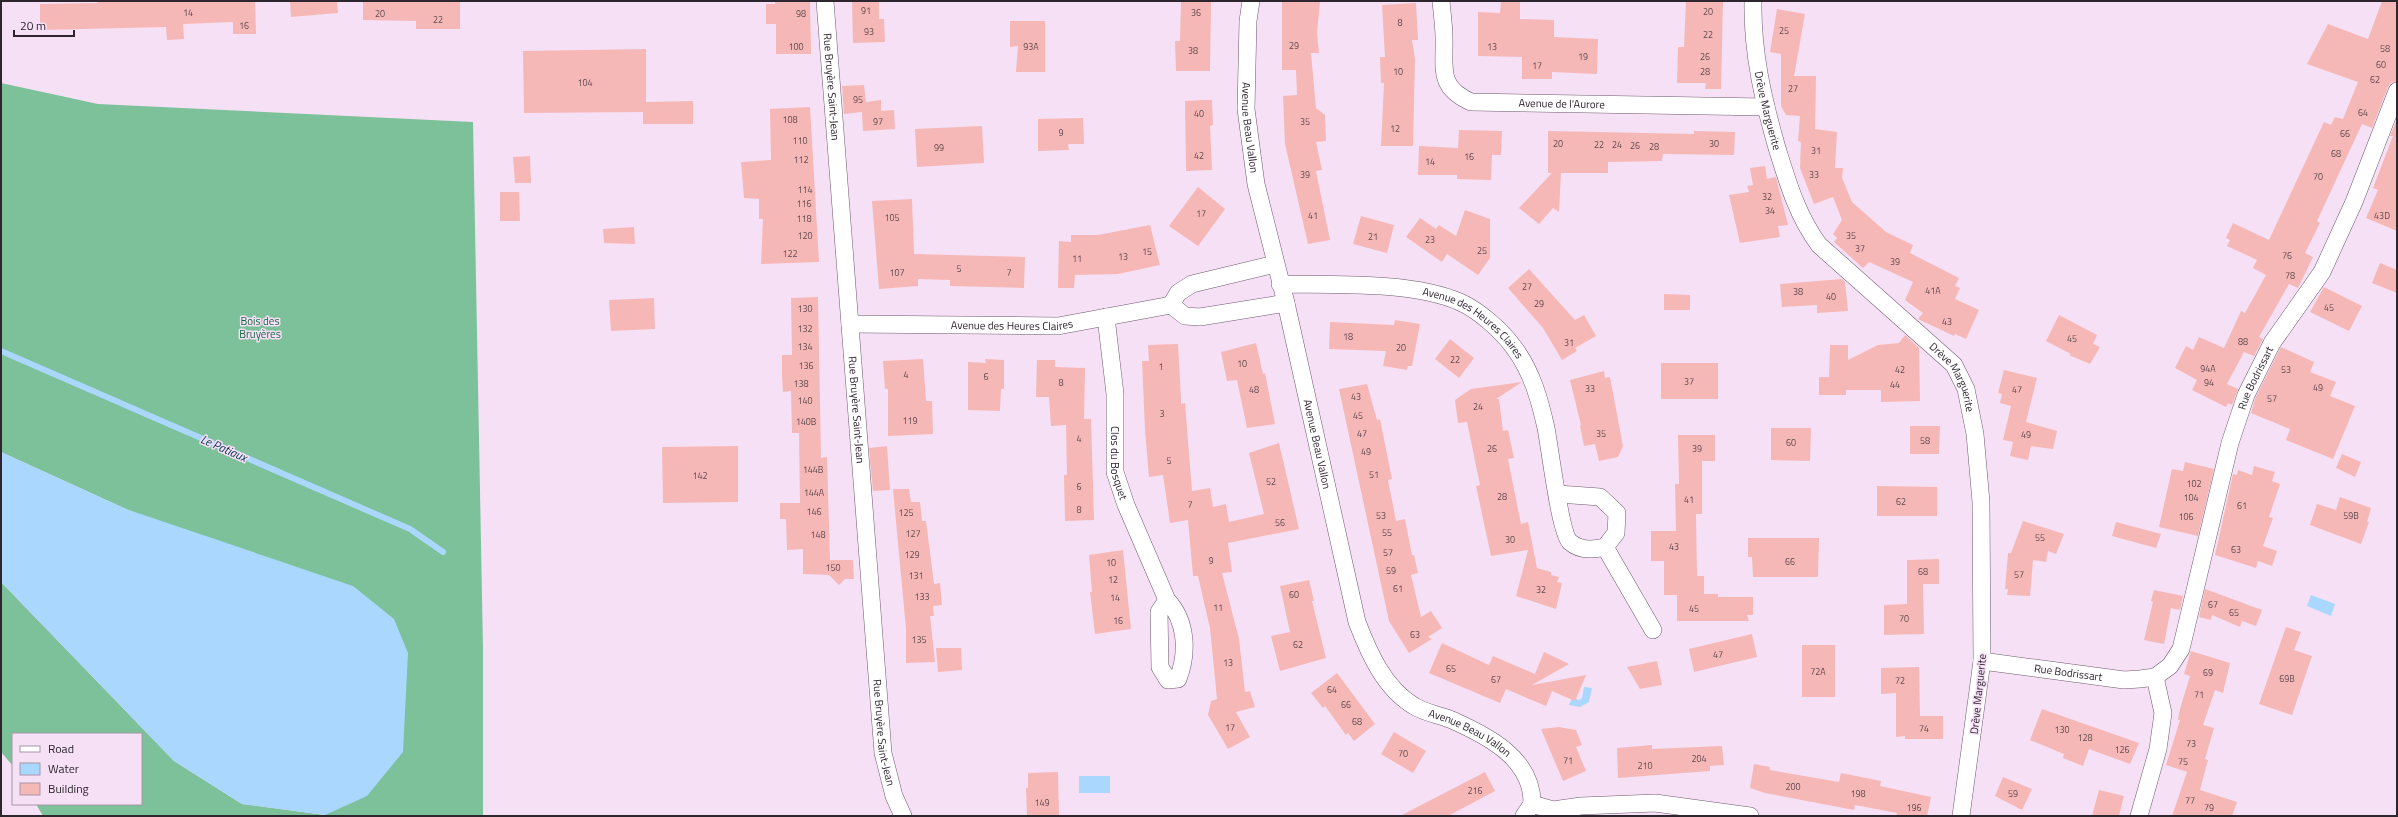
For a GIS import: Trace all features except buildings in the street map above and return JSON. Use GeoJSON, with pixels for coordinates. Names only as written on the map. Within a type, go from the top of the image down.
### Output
{"type":"FeatureCollection","features":[{"type":"Feature","properties":{"kind":"street","name":"Rue Bruyère Saint-Jean"},"geometry":{"type":"LineString","coordinates":[[825,1],[883,753],[894,796],[903,816]]}},
{"type":"Feature","properties":{"kind":"street","name":"Avenue Beau Vallon"},"geometry":{"type":"LineString","coordinates":[[1251,1],[1248,21],[1246,109],[1256,184],[1286,303],[1357,622],[1372,659],[1392,685],[1414,706],[1453,721],[1496,742],[1517,761],[1533,790],[1528,810]]}},
{"type":"Feature","properties":{"kind":"street","name":"Avenue de l'Aurore"},"geometry":{"type":"LineString","coordinates":[[1441,1],[1444,38],[1443,69],[1456,96],[1471,102],[1766,108]]}},
{"type":"Feature","properties":{"kind":"street","name":"Drève Marguerite"},"geometry":{"type":"LineString","coordinates":[[1753,1],[1756,65],[1766,108],[1790,190],[1804,225],[1819,245],[1954,365],[1966,389],[1975,434],[1981,502],[1982,661],[1961,816]]}},
{"type":"Feature","properties":{"kind":"street","name":"Rue Bodrissart"},"geometry":{"type":"LineString","coordinates":[[1982,661],[2124,680],[2155,677],[2170,666],[2181,649],[2230,443],[2246,395],[2272,343],[2322,272],[2354,202],[2397,91]]}},
{"type":"Feature","properties":{"kind":"street"},"geometry":{"type":"LineString","coordinates":[[1275,264],[1192,284],[1178,293],[1172,305],[1185,316],[1200,317],[1286,303]]}},
{"type":"Feature","properties":{"kind":"street","name":"Avenue des Heures Claires"},"geometry":{"type":"LineString","coordinates":[[1280,284],[1345,285],[1432,293],[1461,302],[1478,314],[1515,349],[1531,380],[1546,428],[1558,494],[1562,526],[1569,542],[1581,549],[1605,547]]}},
{"type":"Feature","properties":{"kind":"street","name":"Avenue des Heures Claires"},"geometry":{"type":"LineString","coordinates":[[850,324],[1051,326],[1172,305]]}},
{"type":"Feature","properties":{"kind":"street","name":"Clos du Bosquet"},"geometry":{"type":"LineString","coordinates":[[1106,317],[1115,394],[1115,472],[1126,505],[1167,600]]}},
{"type":"Feature","properties":{"kind":"street"},"geometry":{"type":"LineString","coordinates":[[1558,494],[1600,497],[1617,512],[1616,533],[1605,547],[1653,630]]}},
{"type":"Feature","properties":{"kind":"street"},"geometry":{"type":"LineString","coordinates":[[2140,816],[2158,749],[2163,713],[2155,677]]}},
{"type":"Feature","properties":{"kind":"street"},"geometry":{"type":"LineString","coordinates":[[1528,810],[1553,810],[1581,806],[1655,803],[1750,816]]}},
{"type":"Feature","properties":{"kind":"green space","name":"Bois des Bruyères"},"geometry":{"type":"Polygon","coordinates":[[[1,83],[98,104],[473,122],[483,649],[483,816],[43,816],[37,805],[142,805],[142,733],[12,733],[12,765],[1,752],[1,582],[174,761],[242,804],[325,815],[126,509],[1,452],[1,83]]]}},
{"type":"Feature","properties":{"kind":"water"},"geometry":{"type":"Polygon","coordinates":[[[1,452],[126,509],[353,586],[394,619],[408,653],[403,752],[367,796],[325,815],[242,804],[174,761],[1,582],[1,452]]]}},
{"type":"Feature","properties":{"kind":"water"},"geometry":{"type":"Polygon","coordinates":[[[2311,595],[2335,604],[2331,616],[2307,606],[2311,595]]]}},
{"type":"Feature","properties":{"kind":"water"},"geometry":{"type":"Polygon","coordinates":[[[1584,687],[1592,688],[1589,702],[1580,707],[1569,705],[1572,698],[1579,700],[1582,698],[1584,687]]]}},
{"type":"Feature","properties":{"kind":"water"},"geometry":{"type":"Polygon","coordinates":[[[1079,776],[1110,776],[1110,793],[1079,793],[1079,776]]]}},
{"type":"Feature","properties":{"kind":"waterway","name":"Le Patiaux"},"geometry":{"type":"LineString","coordinates":[[1,351],[410,529],[443,552]]}}]}
